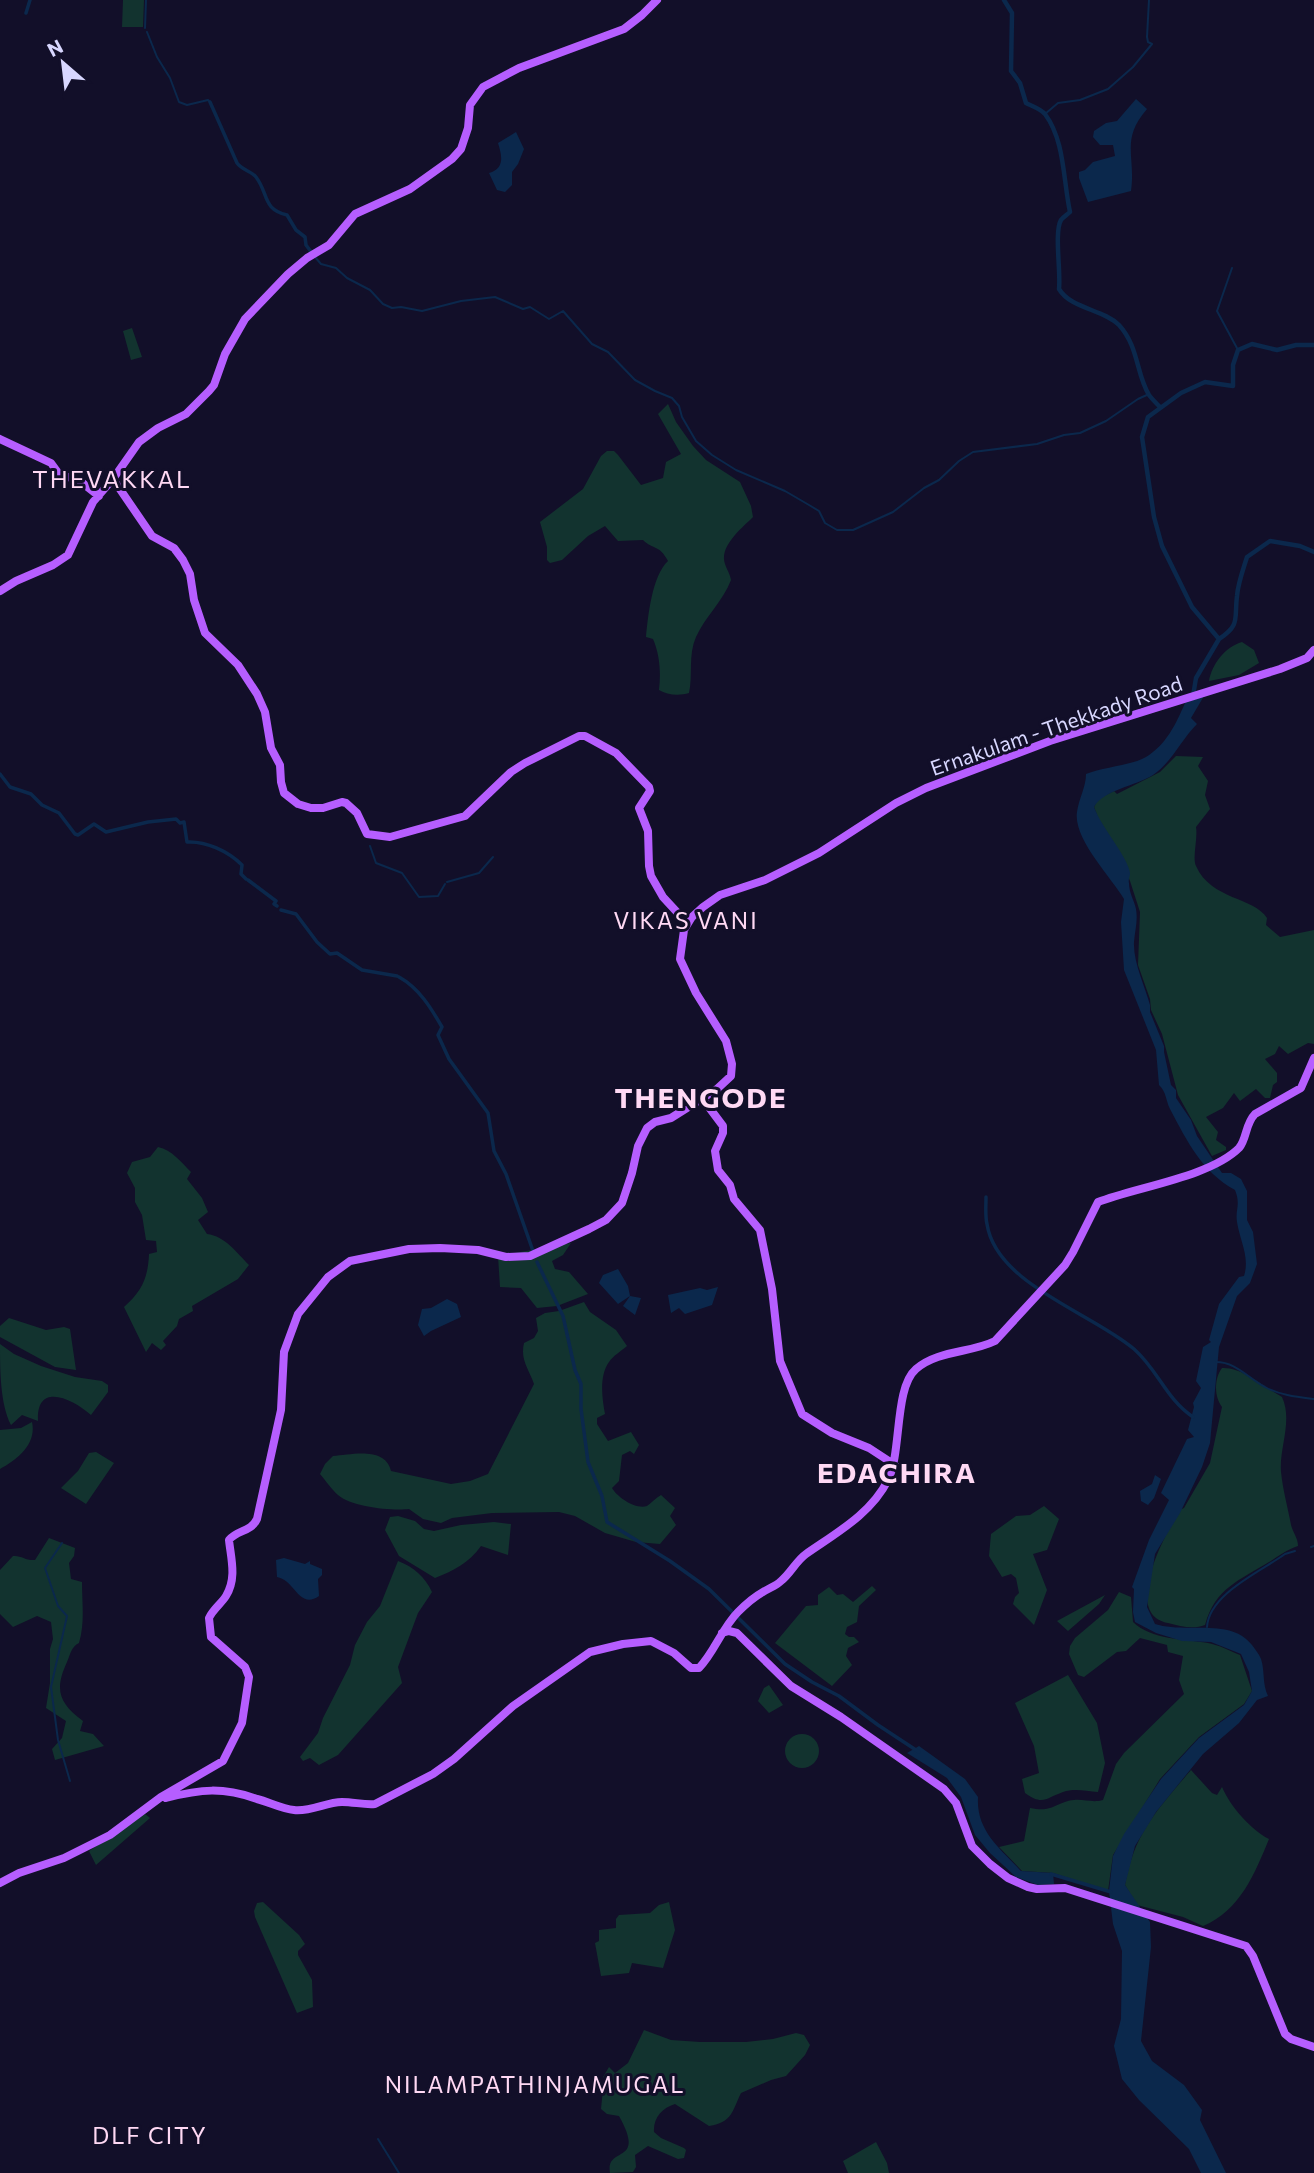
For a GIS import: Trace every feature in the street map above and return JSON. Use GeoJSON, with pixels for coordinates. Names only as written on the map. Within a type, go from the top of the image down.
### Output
{"type":"FeatureCollection","features":[{"type":"Feature","properties":{"kind":"main road"},"geometry":{"type":"LineString","coordinates":[[0,591],[68,555],[85,517],[139,442],[186,414],[209,391],[214,385],[225,354],[245,319],[288,274],[329,245],[355,214],[410,189],[452,159],[461,149],[468,128],[470,105],[483,87],[519,68],[624,29],[657,0]]}},
{"type":"Feature","properties":{"kind":"main road"},"geometry":{"type":"LineString","coordinates":[[0,439],[51,463],[59,474],[80,481],[99,496]]}},
{"type":"Feature","properties":{"kind":"main road"},"geometry":{"type":"LineString","coordinates":[[0,1883],[19,1873],[64,1858],[110,1835],[156,1801],[220,1763],[227,1756],[240,1729],[247,1701],[249,1677],[245,1667],[211,1637],[208,1624],[211,1613],[228,1593],[231,1584],[233,1569],[229,1540],[253,1526],[257,1520],[281,1410],[284,1374],[282,1359],[298,1314],[328,1277],[350,1261],[388,1252],[440,1248],[478,1250],[506,1257],[537,1254],[589,1229],[606,1220],[622,1203],[638,1146],[647,1128],[655,1122],[671,1118],[727,1081],[732,1074],[726,1041],[696,993],[680,959],[681,938],[687,923],[663,897],[650,872],[648,831],[639,808],[650,792],[649,787],[616,753],[585,736],[579,736],[519,767],[465,816],[390,837],[367,834],[357,813],[346,803],[311,808],[298,804],[284,793],[280,765],[271,748],[265,712],[257,694],[238,665],[205,633],[194,600],[190,574],[183,561],[174,548],[152,536],[113,479]]}},
{"type":"Feature","properties":{"kind":"main road","name":"Ernakulam - Thekkady Road"},"geometry":{"type":"LineString","coordinates":[[687,923],[720,895],[765,880],[819,853],[897,803],[926,788],[1049,741],[1300,661],[1314,650]]}},
{"type":"Feature","properties":{"kind":"main road"},"geometry":{"type":"LineString","coordinates":[[156,1801],[181,1794],[229,1790],[295,1811],[317,1809],[341,1802],[375,1804],[433,1774],[454,1759],[513,1706],[587,1653],[645,1641],[669,1650],[696,1669],[704,1663],[732,1619],[763,1592],[780,1583],[807,1553],[851,1524],[882,1490],[895,1465],[900,1408],[914,1371],[939,1357],[982,1347],[995,1341],[1065,1265],[1098,1202],[1202,1169],[1240,1147],[1249,1120],[1260,1110],[1301,1088],[1314,1058]]}},
{"type":"Feature","properties":{"kind":"main road"},"geometry":{"type":"LineString","coordinates":[[702,1098],[723,1126],[723,1133],[715,1151],[718,1170],[730,1185],[736,1201],[757,1223],[760,1230],[772,1289],[780,1362],[802,1413],[832,1433],[869,1448],[895,1465]]}},
{"type":"Feature","properties":{"kind":"main road"},"geometry":{"type":"LineString","coordinates":[[732,1619],[738,1629],[791,1686],[944,1788],[956,1804],[972,1846],[1008,1878],[1037,1889],[1061,1887],[1087,1894],[1246,1946],[1253,1956],[1285,2034],[1291,2039],[1314,2047]]}},
{"type":"Feature","properties":{"kind":"main road"},"geometry":{"type":"LineString","coordinates":[[721,1634],[729,1631],[737,1633],[771,1664]]}},
{"type":"Feature","properties":{"kind":"green space"},"geometry":{"type":"Polygon","coordinates":[[[123,0],[144,0],[143,27],[122,27],[123,0]]]}},
{"type":"Feature","properties":{"kind":"green space"},"geometry":{"type":"Polygon","coordinates":[[[132,328],[142,357],[131,360],[123,331],[132,328]]]}},
{"type":"Feature","properties":{"kind":"green space"},"geometry":{"type":"Polygon","coordinates":[[[668,404],[676,422],[693,446],[706,460],[740,482],[753,517],[727,547],[724,561],[731,580],[696,637],[692,651],[689,693],[677,695],[659,690],[657,651],[653,639],[646,637],[655,586],[668,561],[665,556],[643,540],[618,541],[605,526],[588,536],[562,560],[550,563],[547,560],[547,547],[540,522],[583,489],[601,456],[607,451],[614,451],[618,455],[641,485],[663,478],[666,462],[681,454],[658,414],[668,404]]]}},
{"type":"Feature","properties":{"kind":"green space"},"geometry":{"type":"Polygon","coordinates":[[[1242,642],[1254,650],[1259,663],[1239,675],[1209,681],[1220,657],[1242,642]]]}},
{"type":"Feature","properties":{"kind":"green space"},"geometry":{"type":"Polygon","coordinates":[[[1176,756],[1203,757],[1198,766],[1208,781],[1205,795],[1210,809],[1196,827],[1195,858],[1196,866],[1203,877],[1222,892],[1261,911],[1267,918],[1266,925],[1280,937],[1314,930],[1314,1044],[1308,1043],[1288,1054],[1279,1046],[1275,1054],[1265,1059],[1277,1073],[1277,1082],[1273,1085],[1270,1098],[1265,1098],[1256,1089],[1240,1101],[1234,1093],[1223,1108],[1206,1117],[1218,1132],[1216,1140],[1226,1147],[1226,1150],[1212,1156],[1178,1095],[1162,1034],[1151,1010],[1138,965],[1140,912],[1130,881],[1094,807],[1098,799],[1114,791],[1117,794],[1160,772],[1176,756]]]}},
{"type":"Feature","properties":{"kind":"green space"},"geometry":{"type":"Polygon","coordinates":[[[158,1147],[180,1160],[191,1172],[187,1179],[202,1198],[208,1212],[198,1220],[207,1234],[225,1242],[249,1265],[238,1279],[192,1306],[193,1311],[179,1319],[177,1326],[163,1341],[166,1345],[161,1350],[152,1343],[146,1352],[124,1307],[143,1284],[149,1254],[157,1252],[156,1241],[146,1240],[142,1215],[135,1202],[135,1188],[127,1173],[132,1162],[150,1157],[158,1147]]]}},
{"type":"Feature","properties":{"kind":"green space"},"geometry":{"type":"Polygon","coordinates":[[[571,1243],[563,1255],[552,1261],[555,1269],[569,1272],[588,1294],[557,1306],[537,1308],[521,1288],[500,1287],[498,1256],[571,1243]]]}},
{"type":"Feature","properties":{"kind":"green space"},"geometry":{"type":"Polygon","coordinates":[[[584,1302],[590,1312],[616,1330],[627,1346],[606,1368],[602,1387],[605,1414],[597,1418],[597,1424],[608,1441],[631,1432],[639,1445],[634,1454],[630,1451],[622,1455],[619,1481],[612,1488],[622,1499],[638,1506],[647,1506],[661,1495],[675,1508],[670,1516],[676,1525],[660,1544],[636,1542],[605,1533],[575,1516],[559,1512],[492,1513],[452,1518],[441,1523],[423,1519],[409,1509],[382,1509],[352,1503],[338,1495],[320,1474],[333,1456],[366,1454],[382,1458],[391,1471],[451,1484],[488,1474],[534,1384],[523,1349],[524,1343],[534,1338],[538,1331],[536,1318],[584,1302]]]}},
{"type":"Feature","properties":{"kind":"green space"},"geometry":{"type":"Polygon","coordinates":[[[9,1318],[46,1330],[64,1327],[70,1329],[76,1370],[55,1367],[0,1337],[0,1326],[9,1318]]]}},
{"type":"Feature","properties":{"kind":"green space"},"geometry":{"type":"Polygon","coordinates":[[[0,1344],[14,1354],[41,1366],[75,1377],[102,1381],[108,1385],[108,1392],[91,1415],[66,1399],[49,1397],[39,1409],[38,1421],[22,1415],[11,1425],[3,1397],[0,1344]]]}},
{"type":"Feature","properties":{"kind":"green space"},"geometry":{"type":"Polygon","coordinates":[[[1222,1368],[1246,1374],[1282,1397],[1286,1425],[1281,1472],[1291,1525],[1298,1546],[1230,1586],[1215,1602],[1205,1625],[1186,1627],[1154,1617],[1148,1605],[1147,1590],[1157,1554],[1165,1537],[1210,1463],[1222,1407],[1216,1387],[1222,1368]]]}},
{"type":"Feature","properties":{"kind":"green space"},"geometry":{"type":"Polygon","coordinates":[[[32,1422],[29,1444],[19,1456],[0,1469],[0,1430],[21,1428],[32,1422]]]}},
{"type":"Feature","properties":{"kind":"green space"},"geometry":{"type":"Polygon","coordinates":[[[96,1452],[114,1463],[86,1504],[61,1488],[78,1471],[89,1453],[96,1452]]]}},
{"type":"Feature","properties":{"kind":"green space"},"geometry":{"type":"Polygon","coordinates":[[[1044,1506],[1059,1519],[1047,1550],[1033,1554],[1047,1590],[1034,1625],[1013,1604],[1019,1593],[1016,1578],[1011,1574],[1002,1577],[989,1556],[991,1534],[1016,1516],[1030,1515],[1044,1506]]]}},
{"type":"Feature","properties":{"kind":"green space"},"geometry":{"type":"Polygon","coordinates":[[[398,1516],[434,1531],[494,1522],[511,1524],[508,1555],[481,1546],[460,1566],[435,1578],[399,1556],[385,1530],[390,1517],[398,1516]]]}},
{"type":"Feature","properties":{"kind":"green space"},"geometry":{"type":"Polygon","coordinates":[[[49,1538],[75,1548],[69,1563],[71,1579],[82,1582],[81,1635],[63,1672],[61,1695],[69,1708],[83,1721],[80,1731],[93,1734],[104,1746],[55,1760],[52,1749],[62,1738],[66,1721],[46,1708],[53,1639],[51,1622],[37,1616],[13,1627],[0,1614],[0,1570],[13,1556],[35,1560],[49,1538]]]}},
{"type":"Feature","properties":{"kind":"green space"},"geometry":{"type":"Polygon","coordinates":[[[398,1561],[418,1573],[432,1592],[418,1613],[398,1667],[402,1683],[338,1755],[319,1765],[310,1758],[303,1761],[300,1757],[318,1733],[350,1665],[355,1645],[367,1622],[380,1606],[398,1561]]]}},
{"type":"Feature","properties":{"kind":"green space"},"geometry":{"type":"Polygon","coordinates":[[[872,1586],[876,1590],[859,1606],[857,1622],[847,1627],[845,1634],[859,1642],[848,1648],[846,1656],[852,1665],[832,1686],[775,1643],[806,1606],[818,1605],[818,1595],[829,1587],[837,1595],[843,1594],[853,1602],[872,1586]]]}},
{"type":"Feature","properties":{"kind":"green space"},"geometry":{"type":"Polygon","coordinates":[[[1119,1592],[1131,1597],[1133,1622],[1141,1628],[1168,1638],[1212,1644],[1240,1655],[1252,1691],[1244,1704],[1199,1737],[1160,1779],[1113,1855],[1108,1891],[1053,1873],[1022,1871],[999,1847],[1024,1841],[1030,1808],[1044,1809],[1074,1800],[1103,1800],[1116,1764],[1124,1753],[1184,1694],[1179,1680],[1183,1656],[1168,1652],[1167,1645],[1140,1638],[1126,1651],[1117,1652],[1084,1677],[1078,1675],[1069,1654],[1070,1646],[1075,1638],[1108,1610],[1119,1592]]]}},
{"type":"Feature","properties":{"kind":"green space"},"geometry":{"type":"Polygon","coordinates":[[[1105,1595],[1099,1604],[1068,1631],[1057,1621],[1105,1595]]]}},
{"type":"Feature","properties":{"kind":"green space"},"geometry":{"type":"Polygon","coordinates":[[[1068,1675],[1097,1723],[1105,1763],[1098,1792],[1071,1790],[1040,1800],[1025,1793],[1022,1779],[1039,1773],[1034,1746],[1015,1703],[1068,1675]]]}},
{"type":"Feature","properties":{"kind":"green space"},"geometry":{"type":"Polygon","coordinates":[[[769,1685],[783,1705],[769,1713],[758,1701],[764,1688],[769,1685]]]}},
{"type":"Feature","properties":{"kind":"green space"},"geometry":{"type":"Polygon","coordinates":[[[802,1734],[814,1739],[819,1751],[814,1763],[802,1768],[790,1763],[785,1751],[790,1739],[802,1734]]]}},
{"type":"Feature","properties":{"kind":"green space"},"geometry":{"type":"Polygon","coordinates":[[[1191,1770],[1212,1793],[1217,1795],[1222,1787],[1242,1817],[1269,1839],[1245,1890],[1227,1911],[1203,1926],[1183,1917],[1137,1905],[1125,1885],[1141,1836],[1158,1810],[1191,1770]]]}},
{"type":"Feature","properties":{"kind":"green space"},"geometry":{"type":"Polygon","coordinates":[[[145,1814],[150,1818],[96,1865],[89,1851],[145,1814]]]}},
{"type":"Feature","properties":{"kind":"green space"},"geometry":{"type":"Polygon","coordinates":[[[263,1902],[299,1935],[305,1944],[298,1951],[298,1955],[312,1980],[313,2007],[297,2013],[255,1917],[257,1903],[263,1902]]]}},
{"type":"Feature","properties":{"kind":"green space"},"geometry":{"type":"Polygon","coordinates":[[[669,1902],[675,1930],[663,1968],[632,1963],[629,1973],[601,1976],[595,1943],[599,1941],[599,1930],[616,1928],[619,1915],[650,1913],[659,1905],[669,1902]]]}},
{"type":"Feature","properties":{"kind":"green space"},"geometry":{"type":"Polygon","coordinates":[[[644,2030],[671,2040],[700,2042],[746,2042],[796,2033],[804,2035],[810,2045],[805,2055],[786,2076],[741,2093],[731,2115],[723,2122],[709,2126],[675,2104],[662,2111],[655,2122],[654,2132],[684,2148],[684,2158],[678,2159],[648,2146],[635,2155],[636,2167],[633,2172],[610,2173],[613,2159],[627,2149],[629,2142],[619,2116],[607,2114],[601,2109],[603,2089],[607,2081],[603,2077],[609,2067],[615,2073],[628,2063],[644,2030]]]}},
{"type":"Feature","properties":{"kind":"green space"},"geometry":{"type":"Polygon","coordinates":[[[876,2142],[889,2173],[848,2173],[843,2161],[876,2142]]]}},
{"type":"Feature","properties":{"kind":"water"},"geometry":{"type":"Polygon","coordinates":[[[1136,99],[1147,109],[1131,139],[1131,191],[1088,202],[1079,172],[1093,162],[1115,156],[1113,145],[1100,145],[1093,137],[1094,131],[1106,123],[1117,121],[1136,99]]]}},
{"type":"Feature","properties":{"kind":"water"},"geometry":{"type":"Polygon","coordinates":[[[516,132],[524,149],[512,172],[512,185],[505,192],[497,190],[489,173],[500,165],[498,143],[516,132]]]}},
{"type":"Feature","properties":{"kind":"water"},"geometry":{"type":"Polygon","coordinates":[[[1204,696],[1191,718],[1197,724],[1166,764],[1146,779],[1105,796],[1094,807],[1125,859],[1130,873],[1129,887],[1137,913],[1135,958],[1150,1012],[1164,1046],[1171,1085],[1176,1090],[1176,1098],[1191,1120],[1197,1136],[1222,1173],[1231,1173],[1241,1179],[1247,1191],[1247,1220],[1253,1232],[1257,1264],[1250,1283],[1237,1296],[1219,1347],[1210,1443],[1202,1467],[1180,1513],[1155,1554],[1147,1607],[1155,1624],[1220,1629],[1243,1636],[1261,1659],[1268,1696],[1257,1700],[1239,1723],[1203,1754],[1156,1812],[1135,1846],[1125,1885],[1150,1922],[1151,1947],[1141,2041],[1152,2061],[1184,2085],[1202,2110],[1200,2120],[1226,2173],[1201,2173],[1189,2149],[1139,2100],[1122,2079],[1114,2046],[1121,2019],[1122,1951],[1113,1924],[1109,1891],[1113,1856],[1124,1834],[1161,1779],[1199,1738],[1244,1705],[1252,1691],[1249,1672],[1241,1654],[1211,1642],[1182,1641],[1156,1633],[1135,1622],[1132,1587],[1149,1540],[1169,1500],[1161,1493],[1187,1439],[1194,1437],[1188,1430],[1193,1403],[1201,1388],[1196,1381],[1203,1347],[1211,1342],[1209,1340],[1219,1304],[1239,1277],[1244,1276],[1245,1256],[1237,1222],[1238,1200],[1235,1190],[1223,1183],[1196,1155],[1159,1085],[1156,1050],[1124,970],[1121,922],[1124,899],[1087,846],[1077,823],[1086,774],[1146,757],[1165,740],[1185,703],[1204,696]]]}},
{"type":"Feature","properties":{"kind":"water"},"geometry":{"type":"Polygon","coordinates":[[[618,1269],[628,1286],[630,1296],[618,1304],[599,1283],[603,1275],[618,1269]]]}},
{"type":"Feature","properties":{"kind":"water"},"geometry":{"type":"Polygon","coordinates":[[[718,1287],[712,1305],[685,1314],[679,1308],[671,1313],[668,1295],[718,1287]]]}},
{"type":"Feature","properties":{"kind":"water"},"geometry":{"type":"Polygon","coordinates":[[[630,1296],[641,1298],[635,1315],[623,1306],[630,1296]]]}},
{"type":"Feature","properties":{"kind":"water"},"geometry":{"type":"Polygon","coordinates":[[[447,1299],[457,1304],[461,1317],[424,1336],[418,1325],[422,1309],[431,1308],[447,1299]]]}},
{"type":"Feature","properties":{"kind":"water"},"geometry":{"type":"Polygon","coordinates":[[[1155,1475],[1161,1479],[1154,1498],[1148,1505],[1141,1501],[1140,1491],[1152,1484],[1155,1475]]]}},
{"type":"Feature","properties":{"kind":"water"},"geometry":{"type":"Polygon","coordinates":[[[284,1558],[305,1564],[310,1561],[310,1564],[322,1569],[322,1575],[318,1579],[319,1596],[312,1599],[302,1597],[283,1579],[277,1577],[276,1560],[284,1558]]]}},
{"type":"Feature","properties":{"kind":"water"},"geometry":{"type":"Polygon","coordinates":[[[919,1746],[965,1779],[978,1797],[978,1809],[985,1829],[1021,1871],[1053,1873],[1054,1884],[1038,1885],[1016,1877],[990,1853],[975,1835],[961,1797],[947,1778],[907,1753],[919,1746]]]}},
{"type":"Feature","properties":{"kind":"waterway"},"geometry":{"type":"LineString","coordinates":[[26,13],[30,0]]}},
{"type":"Feature","properties":{"kind":"waterway"},"geometry":{"type":"LineString","coordinates":[[145,28],[146,0]]}},
{"type":"Feature","properties":{"kind":"waterway"},"geometry":{"type":"LineString","coordinates":[[1004,0],[1012,13],[1011,71],[1020,83],[1026,103],[1043,112],[1052,125],[1060,148],[1070,212],[1059,226],[1059,289],[1071,301],[1105,315],[1119,325],[1134,351],[1145,387],[1160,407]]}},
{"type":"Feature","properties":{"kind":"waterway"},"geometry":{"type":"LineString","coordinates":[[1045,114],[1058,103],[1080,100],[1108,89],[1133,67],[1152,44],[1147,37],[1149,0]]}},
{"type":"Feature","properties":{"kind":"waterway"},"geometry":{"type":"LineString","coordinates":[[147,32],[179,102],[187,105],[208,100],[210,102]]}},
{"type":"Feature","properties":{"kind":"waterway"},"geometry":{"type":"LineString","coordinates":[[210,102],[237,163],[256,177],[270,205],[287,215],[296,230],[305,237],[306,245],[312,253]]}},
{"type":"Feature","properties":{"kind":"waterway"},"geometry":{"type":"LineString","coordinates":[[315,257],[321,264],[336,268],[347,278],[370,290],[383,304],[392,308],[422,311],[461,301],[495,297],[523,309],[530,307],[549,319],[563,311],[592,344],[608,352],[635,380],[672,398],[679,406],[682,417],[696,441],[712,455],[736,470],[785,491],[809,505],[819,511],[825,523],[837,530],[853,530],[893,512],[973,452],[1037,444],[1080,433],[1106,421],[1149,394]]}},
{"type":"Feature","properties":{"kind":"waterway"},"geometry":{"type":"LineString","coordinates":[[1232,268],[1217,311],[1238,350]]}},
{"type":"Feature","properties":{"kind":"waterway"},"geometry":{"type":"LineString","coordinates":[[1193,696],[1196,678],[1219,639],[1192,607],[1162,546],[1154,517],[1142,437],[1148,417],[1181,393],[1205,382],[1233,386],[1233,365],[1238,350],[1252,344],[1277,350],[1296,345],[1314,345]]}},
{"type":"Feature","properties":{"kind":"waterway"},"geometry":{"type":"LineString","coordinates":[[1219,639],[1234,625],[1238,586],[1247,557],[1270,541],[1300,546],[1314,552]]}},
{"type":"Feature","properties":{"kind":"waterway"},"geometry":{"type":"LineString","coordinates":[[0,774],[10,787],[31,794],[42,805],[59,813],[78,835],[94,824],[106,832],[148,822],[176,819],[180,823],[184,822],[187,842],[209,845],[230,855],[242,865],[241,874],[246,879]]}},
{"type":"Feature","properties":{"kind":"waterway"},"geometry":{"type":"LineString","coordinates":[[370,846],[376,863],[402,873],[419,897],[438,896],[445,884]]}},
{"type":"Feature","properties":{"kind":"waterway"},"geometry":{"type":"LineString","coordinates":[[447,882],[479,873],[493,857]]}},
{"type":"Feature","properties":{"kind":"waterway"},"geometry":{"type":"LineString","coordinates":[[248,880],[276,901],[274,904],[277,906]]}},
{"type":"Feature","properties":{"kind":"waterway"},"geometry":{"type":"LineString","coordinates":[[281,910],[296,914],[317,942],[330,954],[337,953],[362,970],[397,976]]}},
{"type":"Feature","properties":{"kind":"waterway"},"geometry":{"type":"LineString","coordinates":[[399,977],[418,993],[433,1013],[442,1027],[438,1035],[449,1059],[488,1113],[494,1151],[506,1174],[533,1251]]}},
{"type":"Feature","properties":{"kind":"waterway"},"geometry":{"type":"LineString","coordinates":[[986,1197],[987,1224],[994,1245],[1008,1264],[1048,1296],[1134,1349],[1176,1402],[1193,1417]]}},
{"type":"Feature","properties":{"kind":"waterway"},"geometry":{"type":"LineString","coordinates":[[537,1262],[563,1316],[581,1393]]}},
{"type":"Feature","properties":{"kind":"waterway"},"geometry":{"type":"LineString","coordinates":[[1216,1362],[1236,1368],[1270,1390],[1314,1399]]}},
{"type":"Feature","properties":{"kind":"waterway"},"geometry":{"type":"LineString","coordinates":[[581,1392],[588,1462],[602,1496],[607,1522],[709,1589],[785,1664],[839,1696],[919,1752]]}},
{"type":"Feature","properties":{"kind":"waterway"},"geometry":{"type":"LineString","coordinates":[[62,1543],[45,1568],[58,1606],[67,1616],[51,1687],[58,1740],[70,1781]]}},
{"type":"Feature","properties":{"kind":"waterway"},"geometry":{"type":"LineString","coordinates":[[1207,1627],[1210,1615],[1226,1594],[1285,1554],[1295,1551]]}},
{"type":"Feature","properties":{"kind":"waterway"},"geometry":{"type":"LineString","coordinates":[[1051,1874],[1111,1892]]}},
{"type":"Feature","properties":{"kind":"waterway"},"geometry":{"type":"LineString","coordinates":[[378,2139],[399,2173]]}},
{"type":"Feature","properties":{"kind":"district","name":"THEVAKKAL"},"geometry":{"type":"Point","coordinates":[112,478]}},
{"type":"Feature","properties":{"kind":"district","name":"VIKAS VANI"},"geometry":{"type":"Point","coordinates":[686,920]}},
{"type":"Feature","properties":{"kind":"district","name":"THENGODE"},"geometry":{"type":"Point","coordinates":[701,1097]}},
{"type":"Feature","properties":{"kind":"district","name":"EDACHIRA"},"geometry":{"type":"Point","coordinates":[897,1472]}},
{"type":"Feature","properties":{"kind":"district","name":"NILAMPATHINJAMUGAL"},"geometry":{"type":"Point","coordinates":[535,2084]}},
{"type":"Feature","properties":{"kind":"district","name":"DLF CITY"},"geometry":{"type":"Point","coordinates":[150,2135]}}]}
